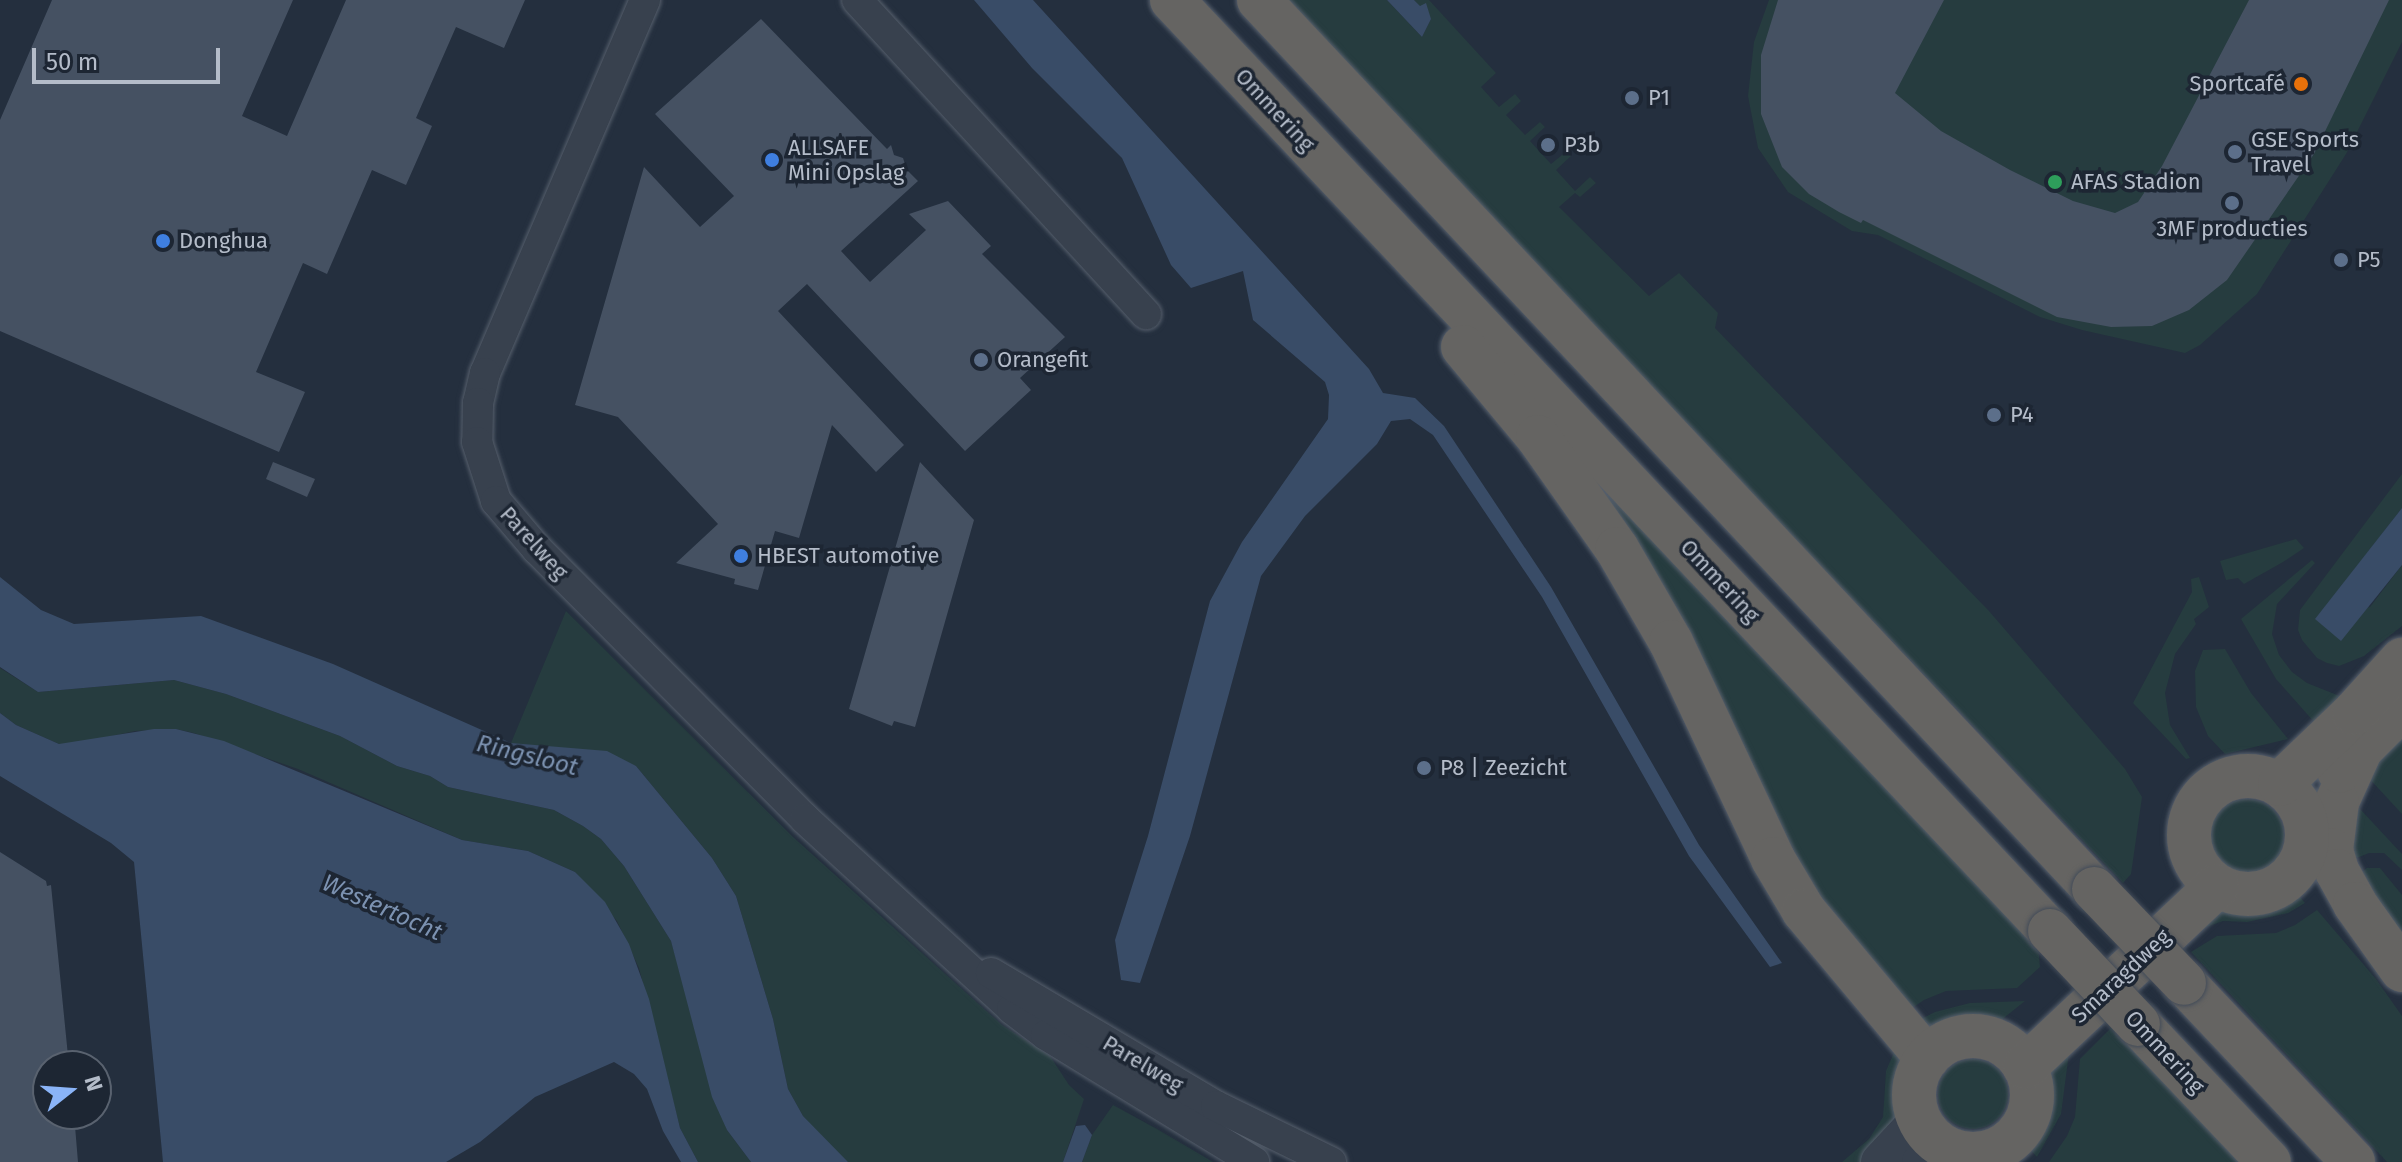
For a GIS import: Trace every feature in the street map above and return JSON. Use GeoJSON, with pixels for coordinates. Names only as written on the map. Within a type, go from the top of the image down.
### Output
{"type":"FeatureCollection","features":[{"type":"Feature","properties":{"kind":"highway","name":"Ommering"},"geometry":{"type":"LineString","coordinates":[[1172,0],[2269,1162]]}},
{"type":"Feature","properties":{"kind":"highway"},"geometry":{"type":"LineString","coordinates":[[1259,0],[2353,1162]]}},
{"type":"Feature","properties":{"kind":"highway"},"geometry":{"type":"LineString","coordinates":[[1341,180],[1442,322],[1587,503],[1671,642],[1773,859],[1804,911],[1927,1058]]}},
{"type":"Feature","properties":{"kind":"highway"},"geometry":{"type":"LineString","coordinates":[[2290,796],[2354,713],[2402,660]]}},
{"type":"Feature","properties":{"kind":"highway"},"geometry":{"type":"LineString","coordinates":[[2290,796],[2360,751],[2402,708]]}},
{"type":"Feature","properties":{"kind":"highway"},"geometry":{"type":"LineString","coordinates":[[2360,751],[2337,802],[2331,850],[2337,871],[2355,904],[2402,970]]}},
{"type":"Feature","properties":{"kind":"highway"},"geometry":{"type":"LineString","coordinates":[[2239,776],[2264,777],[2290,796],[2307,827],[2307,845],[2294,873],[2275,888],[2256,894],[2236,893],[2207,875],[2189,833],[2192,816],[2204,794],[2220,782],[2239,776]]}},
{"type":"Feature","properties":{"kind":"highway"},"geometry":{"type":"LineString","coordinates":[[2294,873],[2402,998]]}},
{"type":"Feature","properties":{"kind":"highway","name":"Smaragdweg"},"geometry":{"type":"LineString","coordinates":[[2016,1056],[2207,875]]}},
{"type":"Feature","properties":{"kind":"highway"},"geometry":{"type":"LineString","coordinates":[[1973,1036],[2016,1056],[2032,1101],[2016,1153],[1975,1154],[1929,1143],[1914,1092],[1918,1074],[1927,1058],[1955,1038],[1973,1036]]}},
{"type":"Feature","properties":{"kind":"street","name":"Parelweg"},"geometry":{"type":"LineString","coordinates":[[645,0],[485,373],[477,424],[479,452],[487,481],[504,514],[805,819],[888,899],[959,958],[1012,1009],[1046,1035],[1254,1162]]}},
{"type":"Feature","properties":{"kind":"street"},"geometry":{"type":"LineString","coordinates":[[857,0],[1146,314]]}},
{"type":"Feature","properties":{"kind":"street","name":"Parelweg"},"geometry":{"type":"LineString","coordinates":[[959,958],[1000,977],[1216,1106],[1331,1162]]}},
{"type":"Feature","properties":{"kind":"street"},"geometry":{"type":"LineString","coordinates":[[1880,1162],[1929,1143]]}},
{"type":"Feature","properties":{"kind":"green space"},"geometry":{"type":"Polygon","coordinates":[[[1281,0],[1387,0],[1422,37],[1431,19],[1414,0],[1429,0],[1496,73],[1481,87],[1499,107],[1515,94],[1521,101],[1506,115],[1525,135],[1540,122],[1545,127],[1530,141],[1551,164],[1567,151],[1571,156],[1556,170],[1575,191],[1590,177],[1596,183],[1580,197],[1575,193],[1559,207],[1649,296],[1679,273],[1718,313],[1715,328],[1989,611],[2125,769],[2142,797],[2131,874],[2123,883],[1281,0]]]}},
{"type":"Feature","properties":{"kind":"green space","name":"AFAS Stadion"},"geometry":{"type":"Polygon","coordinates":[[[1769,0],[2402,0],[2402,42],[2346,154],[2257,294],[2200,345],[2185,353],[2082,330],[2040,317],[1878,235],[1852,231],[1788,192],[1758,148],[1748,96],[1754,42],[1769,0]]]}},
{"type":"Feature","properties":{"kind":"green space"},"geometry":{"type":"Polygon","coordinates":[[[1527,398],[2038,946],[2040,967],[2017,988],[1946,991],[1924,1000],[1903,1014],[1844,947],[1527,398]]]}},
{"type":"Feature","properties":{"kind":"green space"},"geometry":{"type":"Polygon","coordinates":[[[2402,474],[2402,508],[2316,619],[2370,607],[2402,565],[2402,626],[2364,656],[2339,666],[2327,663],[2317,658],[2302,640],[2298,630],[2300,610],[2402,474]]]}},
{"type":"Feature","properties":{"kind":"green space"},"geometry":{"type":"Polygon","coordinates":[[[2296,539],[2304,548],[2283,562],[2244,584],[2238,578],[2226,580],[2220,561],[2296,539]]]}},
{"type":"Feature","properties":{"kind":"green space"},"geometry":{"type":"Polygon","coordinates":[[[2312,560],[2315,563],[2277,604],[2272,634],[2279,655],[2292,672],[2307,683],[2342,697],[2315,723],[2276,679],[2241,619],[2312,560]]]}},
{"type":"Feature","properties":{"kind":"green space"},"geometry":{"type":"Polygon","coordinates":[[[2199,577],[2209,607],[2194,619],[2196,624],[2175,654],[2165,693],[2170,725],[2190,758],[2186,759],[2133,703],[2192,592],[2191,579],[2199,577]]]}},
{"type":"Feature","properties":{"kind":"green space"},"geometry":{"type":"Polygon","coordinates":[[[566,611],[793,837],[1002,1025],[1050,1056],[1069,1085],[1084,1099],[1063,1162],[848,1162],[833,1150],[803,1116],[788,1089],[773,1019],[736,896],[712,858],[636,766],[561,748],[511,743],[566,611]]]}},
{"type":"Feature","properties":{"kind":"green space"},"geometry":{"type":"Polygon","coordinates":[[[2225,649],[2251,693],[2288,739],[2225,754],[2208,736],[2196,707],[2195,671],[2203,650],[2225,649]]]}},
{"type":"Feature","properties":{"kind":"green space"},"geometry":{"type":"Polygon","coordinates":[[[0,668],[38,692],[174,680],[226,694],[340,736],[397,766],[430,776],[448,787],[554,810],[583,826],[601,839],[624,866],[671,941],[727,1130],[751,1162],[698,1162],[680,1128],[639,968],[617,921],[575,872],[528,851],[462,840],[298,769],[194,733],[176,729],[135,731],[69,745],[59,744],[16,725],[0,713],[0,668]]]}},
{"type":"Feature","properties":{"kind":"green space"},"geometry":{"type":"Polygon","coordinates":[[[2402,729],[2402,814],[2366,775],[2402,729]]]}},
{"type":"Feature","properties":{"kind":"green space"},"geometry":{"type":"Polygon","coordinates":[[[2347,795],[2402,854],[2402,870],[2384,853],[2369,853],[2354,859],[2347,795]]]}},
{"type":"Feature","properties":{"kind":"green space"},"geometry":{"type":"Polygon","coordinates":[[[2247,799],[2261,802],[2273,810],[2281,822],[2284,836],[2281,850],[2273,862],[2261,870],[2247,873],[2233,870],[2221,862],[2213,850],[2210,836],[2213,822],[2221,810],[2233,802],[2247,799]]]}},
{"type":"Feature","properties":{"kind":"green space"},"geometry":{"type":"Polygon","coordinates":[[[2367,868],[2380,868],[2402,895],[2402,954],[2352,881],[2367,868]]]}},
{"type":"Feature","properties":{"kind":"green space"},"geometry":{"type":"Polygon","coordinates":[[[2295,891],[2305,903],[2288,913],[2247,922],[2223,921],[2198,930],[2227,904],[2257,905],[2295,891]]]}},
{"type":"Feature","properties":{"kind":"green space"},"geometry":{"type":"Polygon","coordinates":[[[2317,910],[2376,979],[2402,1016],[2402,1162],[2387,1162],[2191,952],[2217,936],[2276,933],[2317,910]]]}},
{"type":"Feature","properties":{"kind":"green space"},"geometry":{"type":"Polygon","coordinates":[[[2025,1001],[2000,1021],[1955,1023],[1926,1038],[1921,1019],[1935,1012],[1970,1003],[2025,1001]]]}},
{"type":"Feature","properties":{"kind":"green space"},"geometry":{"type":"Polygon","coordinates":[[[2118,1021],[2250,1162],[2049,1162],[2067,1136],[2075,1117],[2080,1059],[2118,1021]]]}},
{"type":"Feature","properties":{"kind":"green space"},"geometry":{"type":"Polygon","coordinates":[[[1898,1043],[1908,1061],[1902,1079],[1900,1121],[1868,1162],[1842,1162],[1869,1139],[1883,1117],[1886,1071],[1898,1043]]]}},
{"type":"Feature","properties":{"kind":"green space"},"geometry":{"type":"Polygon","coordinates":[[[2069,1053],[2061,1114],[2037,1157],[2025,1144],[2045,1109],[2045,1073],[2069,1053]]]}},
{"type":"Feature","properties":{"kind":"green space"},"geometry":{"type":"Polygon","coordinates":[[[1966,1059],[1980,1059],[2002,1074],[2008,1094],[2006,1107],[1998,1119],[1980,1129],[1966,1129],[1944,1114],[1938,1101],[1938,1087],[1953,1065],[1966,1059]]]}},
{"type":"Feature","properties":{"kind":"green space"},"geometry":{"type":"Polygon","coordinates":[[[1113,1105],[1213,1162],[1082,1162],[1092,1135],[1113,1105]]]}},
{"type":"Feature","properties":{"kind":"water"},"geometry":{"type":"Polygon","coordinates":[[[974,0],[1033,0],[1369,369],[1383,393],[1415,398],[1444,426],[1551,587],[1699,845],[1782,963],[1770,967],[1689,856],[1542,597],[1433,435],[1410,419],[1391,421],[1377,444],[1305,516],[1261,576],[1190,836],[1140,983],[1121,980],[1115,940],[1148,836],[1210,601],[1242,542],[1328,419],[1329,395],[1325,382],[1253,320],[1243,271],[1191,288],[1171,265],[1122,158],[1032,68],[974,0]]]}},
{"type":"Feature","properties":{"kind":"water"},"geometry":{"type":"Polygon","coordinates":[[[1387,0],[1414,0],[1420,6],[1426,3],[1431,19],[1422,37],[1387,0]]]}},
{"type":"Feature","properties":{"kind":"water"},"geometry":{"type":"Polygon","coordinates":[[[2402,508],[2402,565],[2341,641],[2315,619],[2402,508]]]}},
{"type":"Feature","properties":{"kind":"water","name":"Ringsloot"},"geometry":{"type":"Polygon","coordinates":[[[0,577],[41,610],[74,624],[201,616],[333,664],[511,743],[607,751],[636,766],[712,858],[736,896],[773,1019],[788,1089],[803,1116],[848,1162],[751,1162],[727,1130],[712,1097],[671,941],[624,866],[601,839],[583,826],[554,810],[448,787],[430,776],[397,766],[340,736],[226,694],[174,680],[38,692],[0,667],[0,577]]]}},
{"type":"Feature","properties":{"kind":"water","name":"Westertocht"},"geometry":{"type":"Polygon","coordinates":[[[0,713],[16,725],[59,744],[154,729],[176,729],[224,741],[462,840],[528,851],[575,872],[605,902],[629,944],[649,999],[680,1128],[698,1162],[681,1162],[663,1131],[647,1089],[634,1074],[614,1062],[535,1097],[480,1142],[446,1162],[163,1162],[134,862],[111,843],[0,776],[0,713]]]}},
{"type":"Feature","properties":{"kind":"water"},"geometry":{"type":"Polygon","coordinates":[[[1085,1125],[1092,1135],[1082,1162],[1063,1162],[1076,1126],[1085,1125]]]}},
{"type":"Feature","properties":{"kind":"building"},"geometry":{"type":"Polygon","coordinates":[[[52,0],[293,0],[242,116],[287,136],[346,0],[525,0],[504,48],[456,27],[416,118],[432,126],[406,185],[372,170],[327,274],[303,263],[256,372],[305,392],[279,452],[0,331],[0,120],[52,0]]]}},
{"type":"Feature","properties":{"kind":"building"},"geometry":{"type":"Polygon","coordinates":[[[1778,0],[1944,0],[1895,93],[1941,131],[2010,170],[2073,201],[2115,213],[2138,202],[2162,166],[2249,0],[2389,0],[2314,154],[2227,280],[2189,310],[2152,326],[2111,327],[2057,317],[1863,220],[1861,223],[1809,194],[1782,167],[1761,114],[1761,55],[1778,0]]]}},
{"type":"Feature","properties":{"kind":"building"},"geometry":{"type":"Polygon","coordinates":[[[761,19],[887,149],[891,145],[894,155],[903,158],[907,170],[918,181],[841,251],[870,282],[926,230],[909,214],[948,201],[991,246],[982,254],[1065,337],[1020,378],[1031,390],[965,451],[807,284],[778,311],[904,445],[876,472],[832,425],[799,538],[775,531],[758,590],[734,584],[735,579],[676,563],[718,524],[618,417],[575,405],[644,167],[700,227],[734,196],[655,114],[761,19]]]}},
{"type":"Feature","properties":{"kind":"building"},"geometry":{"type":"Polygon","coordinates":[[[273,462],[315,479],[307,497],[266,479],[273,462]]]}},
{"type":"Feature","properties":{"kind":"building"},"geometry":{"type":"Polygon","coordinates":[[[920,462],[974,520],[915,727],[894,721],[892,726],[849,709],[920,462]]]}},
{"type":"Feature","properties":{"kind":"building"},"geometry":{"type":"Polygon","coordinates":[[[0,852],[46,881],[47,886],[51,885],[67,1050],[32,1050],[32,1130],[75,1130],[78,1162],[0,1162],[0,852]]]}},
{"type":"Feature","properties":{"kind":"place","name":"Sportcafé"},"geometry":{"type":"Point","coordinates":[2301,84]}},
{"type":"Feature","properties":{"kind":"place","name":"P1"},"geometry":{"type":"Point","coordinates":[1632,98]}},
{"type":"Feature","properties":{"kind":"place","name":"P3b"},"geometry":{"type":"Point","coordinates":[1548,145]}},
{"type":"Feature","properties":{"kind":"place","name":"GSE Sports Travel"},"geometry":{"type":"Point","coordinates":[2235,152]}},
{"type":"Feature","properties":{"kind":"place","name":"ALLSAFE Mini Opslag"},"geometry":{"type":"Point","coordinates":[772,160]}},
{"type":"Feature","properties":{"kind":"place","name":"AFAS Stadion"},"geometry":{"type":"Point","coordinates":[2055,182]}},
{"type":"Feature","properties":{"kind":"place","name":"3MF producties"},"geometry":{"type":"Point","coordinates":[2232,203]}},
{"type":"Feature","properties":{"kind":"place","name":"Donghua"},"geometry":{"type":"Point","coordinates":[163,241]}},
{"type":"Feature","properties":{"kind":"place","name":"P5"},"geometry":{"type":"Point","coordinates":[2341,260]}},
{"type":"Feature","properties":{"kind":"place","name":"Orangefit"},"geometry":{"type":"Point","coordinates":[981,360]}},
{"type":"Feature","properties":{"kind":"place","name":"P4"},"geometry":{"type":"Point","coordinates":[1994,415]}},
{"type":"Feature","properties":{"kind":"place","name":"HBEST automotive"},"geometry":{"type":"Point","coordinates":[741,556]}},
{"type":"Feature","properties":{"kind":"place","name":"P8 | Zeezicht"},"geometry":{"type":"Point","coordinates":[1424,768]}}]}
